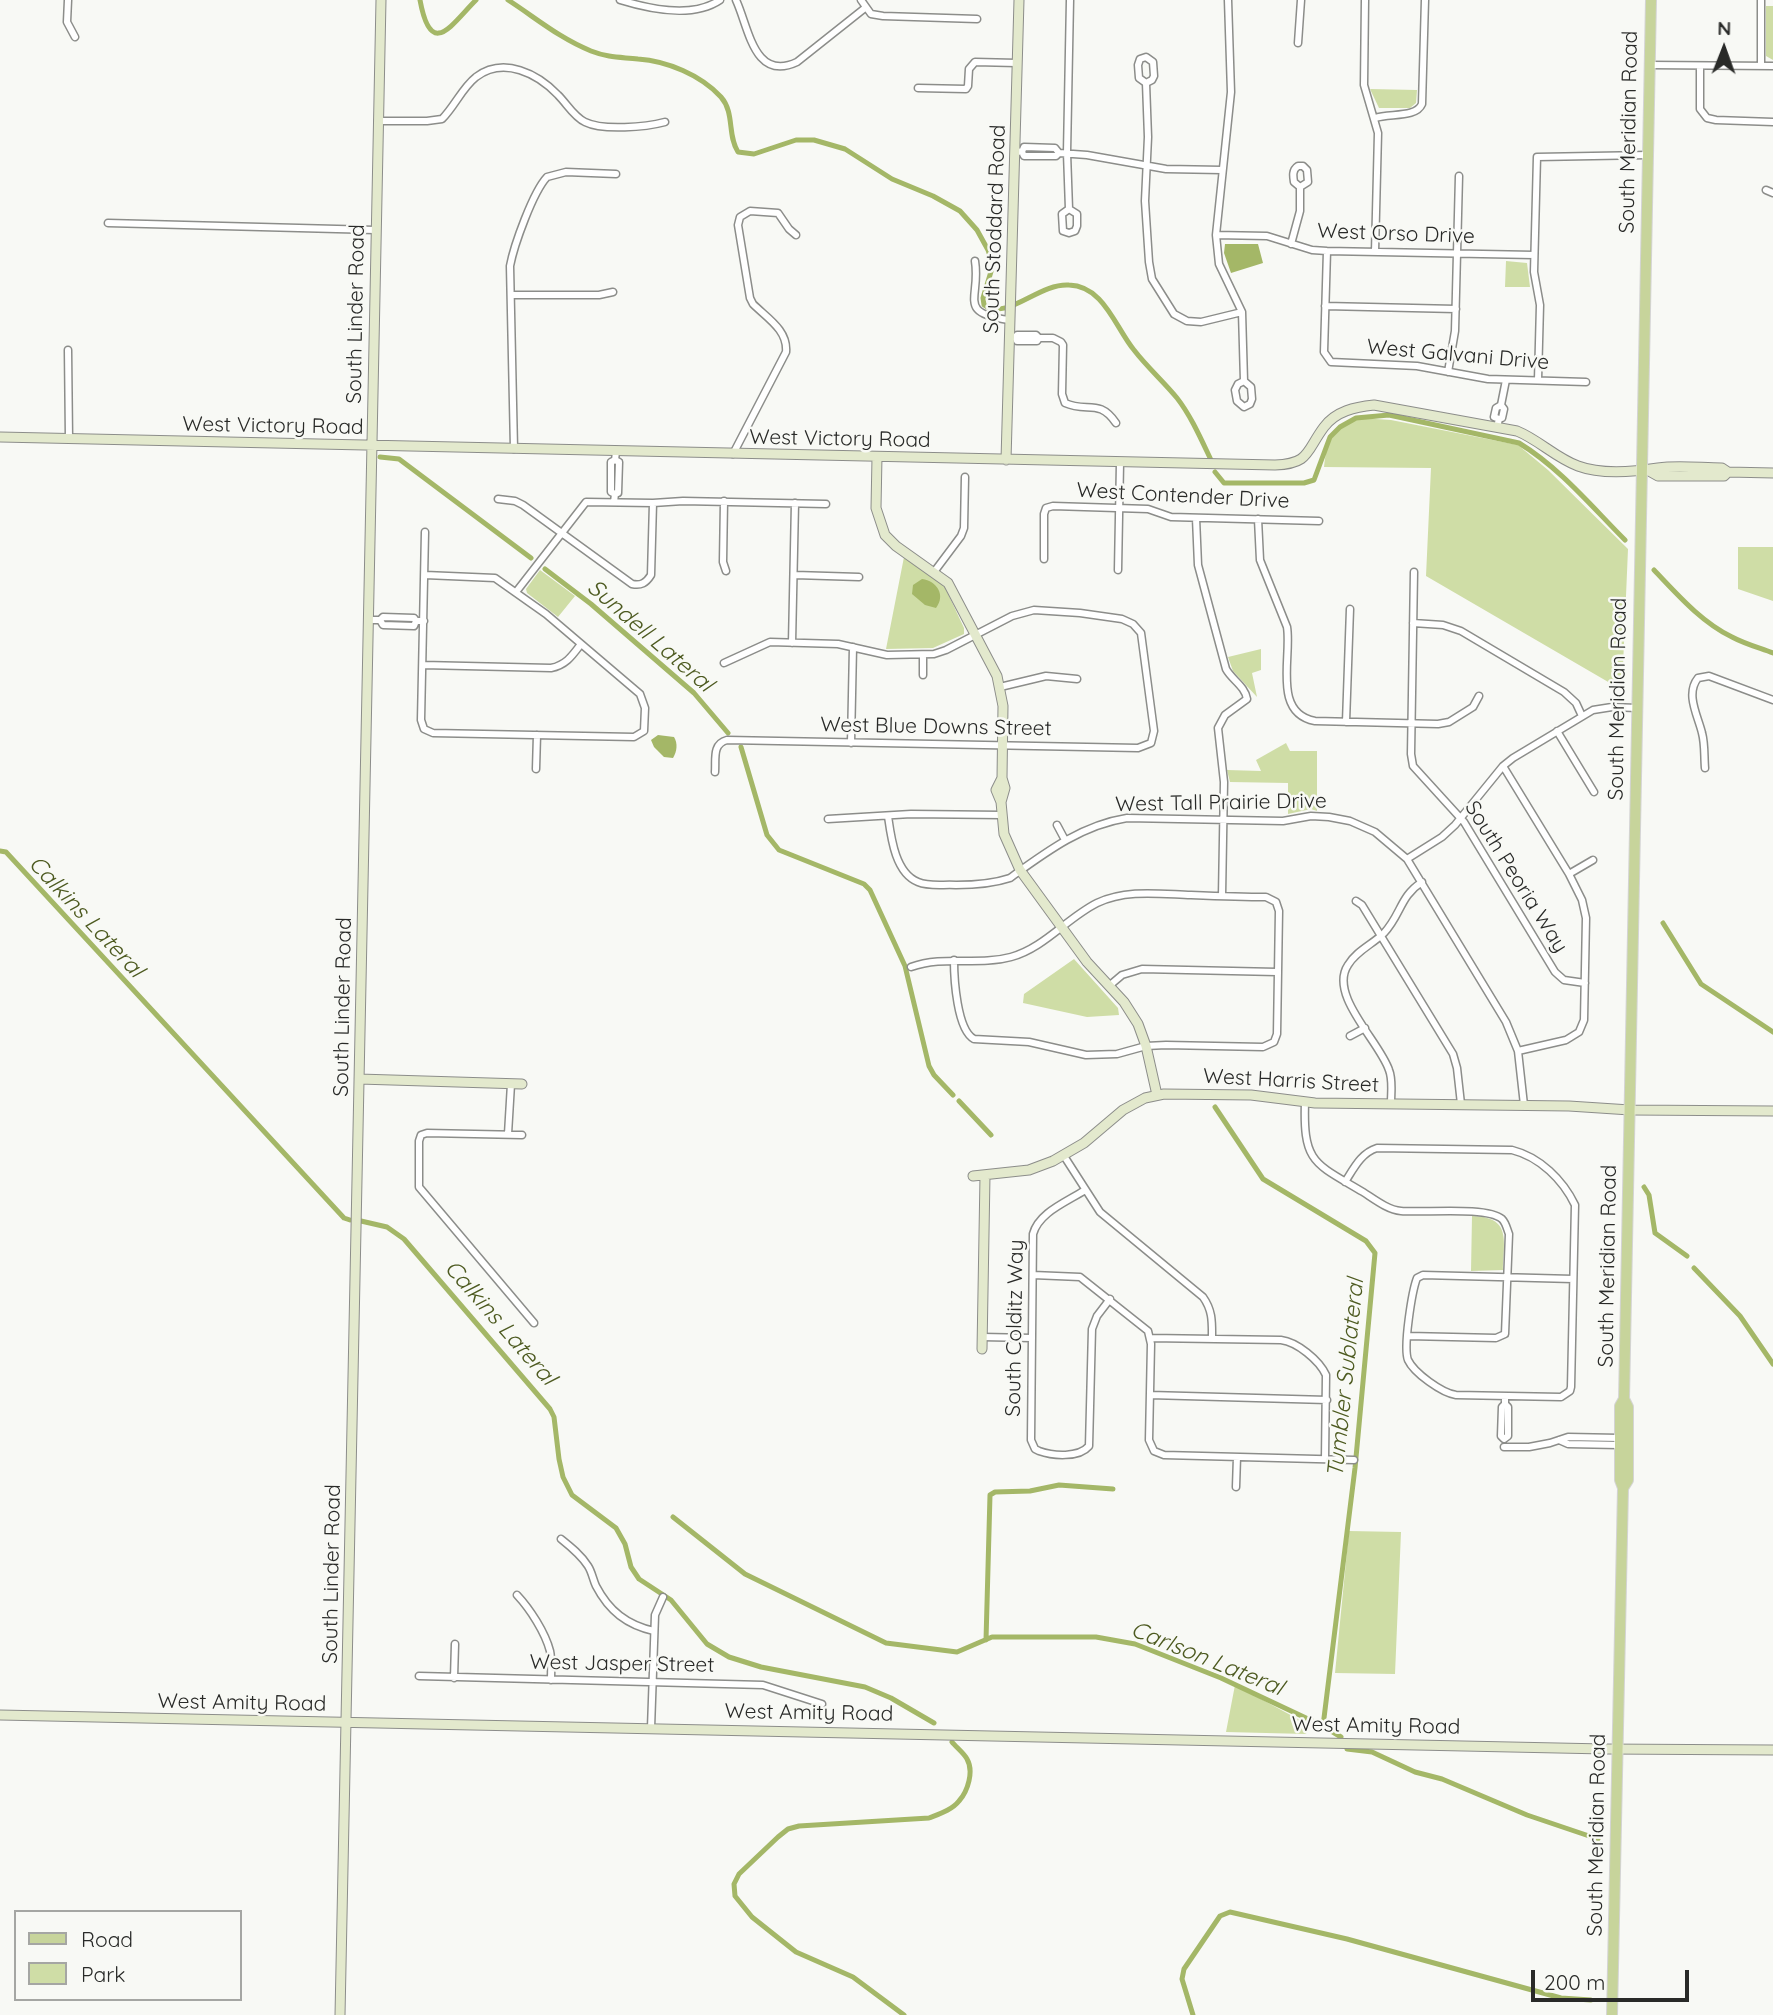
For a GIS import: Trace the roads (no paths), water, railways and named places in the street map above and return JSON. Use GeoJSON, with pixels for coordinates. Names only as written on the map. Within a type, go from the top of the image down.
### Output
{"type":"FeatureCollection","features":[{"type":"Feature","properties":{"kind":"main road","name":"South Meridian Road"},"geometry":{"type":"LineString","coordinates":[[1612,2015],[1624,1486],[1620,1480],[1622,1442],[1628,1407],[1624,1400],[1637,708],[1645,471],[1651,0]]}},
{"type":"Feature","properties":{"kind":"street"},"geometry":{"type":"LineString","coordinates":[[68,0],[67,22],[75,37]]}},
{"type":"Feature","properties":{"kind":"street","name":"South Linder Road"},"geometry":{"type":"LineString","coordinates":[[340,2015],[381,0]]}},
{"type":"Feature","properties":{"kind":"street"},"geometry":{"type":"LineString","coordinates":[[620,0],[651,8],[675,10],[698,10],[720,0]]}},
{"type":"Feature","properties":{"kind":"street"},"geometry":{"type":"LineString","coordinates":[[736,0],[755,48],[764,62],[776,68],[797,62],[865,8]]}},
{"type":"Feature","properties":{"kind":"street"},"geometry":{"type":"LineString","coordinates":[[861,0],[871,14],[883,16],[976,19]]}},
{"type":"Feature","properties":{"kind":"street","name":"South Stoddard Road"},"geometry":{"type":"LineString","coordinates":[[1006,460],[1012,337],[1009,317],[1019,151],[1019,0]]}},
{"type":"Feature","properties":{"kind":"street"},"geometry":{"type":"LineString","coordinates":[[1069,209],[1063,153],[1070,0]]}},
{"type":"Feature","properties":{"kind":"street"},"geometry":{"type":"LineString","coordinates":[[1228,0],[1231,92],[1216,235],[1219,264],[1242,312],[1244,382]]}},
{"type":"Feature","properties":{"kind":"street"},"geometry":{"type":"LineString","coordinates":[[1298,43],[1301,0]]}},
{"type":"Feature","properties":{"kind":"street"},"geometry":{"type":"LineString","coordinates":[[1365,0],[1364,85],[1378,133],[1376,252]]}},
{"type":"Feature","properties":{"kind":"street"},"geometry":{"type":"LineString","coordinates":[[1375,118],[1387,113],[1413,113],[1422,104],[1424,0]]}},
{"type":"Feature","properties":{"kind":"street"},"geometry":{"type":"LineString","coordinates":[[1761,0],[1761,66]]}},
{"type":"Feature","properties":{"kind":"street"},"geometry":{"type":"LineString","coordinates":[[918,88],[966,89],[969,69],[975,62],[1017,63]]}},
{"type":"Feature","properties":{"kind":"street"},"geometry":{"type":"LineString","coordinates":[[1650,65],[1773,66]]}},
{"type":"Feature","properties":{"kind":"street"},"geometry":{"type":"LineString","coordinates":[[1700,65],[1700,109],[1707,118],[1773,122]]}},
{"type":"Feature","properties":{"kind":"street"},"geometry":{"type":"LineString","coordinates":[[377,121],[442,119],[475,78],[495,69],[510,68],[533,74],[548,85],[577,117],[586,123],[599,126],[651,125],[665,122]]}},
{"type":"Feature","properties":{"kind":"street"},"geometry":{"type":"LineString","coordinates":[[1146,83],[1148,137],[1145,201],[1150,273],[1170,309],[1180,319],[1194,323],[1242,312]]}},
{"type":"Feature","properties":{"kind":"street"},"geometry":{"type":"LineString","coordinates":[[1019,151],[1024,156],[1056,156],[1063,153],[1146,166],[1222,170]]}},
{"type":"Feature","properties":{"kind":"street"},"geometry":{"type":"LineString","coordinates":[[1538,380],[1540,305],[1534,272],[1537,157],[1648,155]]}},
{"type":"Feature","properties":{"kind":"street"},"geometry":{"type":"LineString","coordinates":[[514,450],[512,254],[542,183],[555,174],[566,172],[616,174]]}},
{"type":"Feature","properties":{"kind":"street"},"geometry":{"type":"LineString","coordinates":[[1448,372],[1455,331],[1459,176]]}},
{"type":"Feature","properties":{"kind":"street"},"geometry":{"type":"LineString","coordinates":[[1291,244],[1300,211],[1300,187]]}},
{"type":"Feature","properties":{"kind":"street"},"geometry":{"type":"LineString","coordinates":[[733,454],[786,352],[787,345],[783,333],[750,299],[738,225],[740,216],[750,211],[778,213],[796,234]]}},
{"type":"Feature","properties":{"kind":"street"},"geometry":{"type":"LineString","coordinates":[[108,223],[375,230]]}},
{"type":"Feature","properties":{"kind":"street","name":"West Orso Drive"},"geometry":{"type":"LineString","coordinates":[[1216,235],[1267,236],[1312,250],[1327,251],[1534,256]]}},
{"type":"Feature","properties":{"kind":"street"},"geometry":{"type":"LineString","coordinates":[[1327,251],[1325,306],[1456,309]]}},
{"type":"Feature","properties":{"kind":"street"},"geometry":{"type":"LineString","coordinates":[[975,261],[977,276],[973,291],[974,304],[980,313],[992,318],[1009,317]]}},
{"type":"Feature","properties":{"kind":"street"},"geometry":{"type":"LineString","coordinates":[[511,295],[599,296],[613,292]]}},
{"type":"Feature","properties":{"kind":"street","name":"West Galvani Drive"},"geometry":{"type":"LineString","coordinates":[[1325,306],[1324,352],[1327,359],[1334,363],[1396,364],[1506,380],[1586,382]]}},
{"type":"Feature","properties":{"kind":"street"},"geometry":{"type":"LineString","coordinates":[[1012,337],[1017,341],[1037,341],[1039,338],[1058,340],[1063,345],[1062,394],[1065,403],[1101,408],[1106,410],[1116,423]]}},
{"type":"Feature","properties":{"kind":"street"},"geometry":{"type":"LineString","coordinates":[[68,350],[69,439]]}},
{"type":"Feature","properties":{"kind":"street"},"geometry":{"type":"LineString","coordinates":[[1498,423],[1504,409],[1501,405],[1506,380]]}},
{"type":"Feature","properties":{"kind":"street","name":"West Victory Road"},"geometry":{"type":"LineString","coordinates":[[0,437],[514,450],[615,456],[733,454],[1289,465],[1306,457],[1324,427],[1334,418],[1351,409],[1374,405],[1498,423],[1531,436],[1565,460],[1586,469],[1645,471],[1658,476],[1724,477],[1728,472],[1773,473]]}},
{"type":"Feature","properties":{"kind":"street"},"geometry":{"type":"LineString","coordinates":[[614,502],[615,494],[611,492],[611,461],[615,456]]}},
{"type":"Feature","properties":{"kind":"street"},"geometry":{"type":"LineString","coordinates":[[877,457],[876,508],[880,524],[896,546],[948,583],[995,670],[1003,706],[1002,778],[1005,788],[1001,802],[1004,834],[1020,870],[1087,962],[1132,1013],[1146,1046],[1157,1095]]}},
{"type":"Feature","properties":{"kind":"street"},"geometry":{"type":"LineString","coordinates":[[1118,570],[1120,463]]}},
{"type":"Feature","properties":{"kind":"street"},"geometry":{"type":"LineString","coordinates":[[934,572],[964,528],[965,477]]}},
{"type":"Feature","properties":{"kind":"street"},"geometry":{"type":"LineString","coordinates":[[498,499],[523,505],[632,584],[642,584],[650,575],[653,503]]}},
{"type":"Feature","properties":{"kind":"street"},"geometry":{"type":"LineString","coordinates":[[516,593],[586,502],[653,503],[683,500],[826,504]]}},
{"type":"Feature","properties":{"kind":"street"},"geometry":{"type":"LineString","coordinates":[[724,501],[723,562],[726,571]]}},
{"type":"Feature","properties":{"kind":"street"},"geometry":{"type":"LineString","coordinates":[[792,643],[795,503]]}},
{"type":"Feature","properties":{"kind":"street","name":"West Contender Drive"},"geometry":{"type":"LineString","coordinates":[[1044,559],[1046,508],[1053,506],[1148,509],[1171,517],[1319,521]]}},
{"type":"Feature","properties":{"kind":"street"},"geometry":{"type":"LineString","coordinates":[[1196,518],[1198,565],[1226,669],[1230,677],[1244,690],[1247,699],[1225,715],[1218,728],[1224,782],[1222,896]]}},
{"type":"Feature","properties":{"kind":"street"},"geometry":{"type":"LineString","coordinates":[[1258,519],[1260,560],[1287,626],[1288,696],[1297,713],[1310,720],[1449,722],[1473,707],[1479,696]]}},
{"type":"Feature","properties":{"kind":"street"},"geometry":{"type":"LineString","coordinates":[[425,532],[425,575],[420,621],[424,729],[433,733],[634,737],[642,733],[645,728],[645,708],[640,694],[546,614],[502,582],[488,576],[425,575]]}},
{"type":"Feature","properties":{"kind":"street","name":"South Peoria Way"},"geometry":{"type":"LineString","coordinates":[[1414,572],[1411,723],[1413,765],[1460,818],[1555,972],[1564,980],[1585,983]]}},
{"type":"Feature","properties":{"kind":"street"},"geometry":{"type":"LineString","coordinates":[[795,575],[859,577]]}},
{"type":"Feature","properties":{"kind":"street"},"geometry":{"type":"LineString","coordinates":[[1346,722],[1350,609]]}},
{"type":"Feature","properties":{"kind":"street","name":"West Blue Downs Street"},"geometry":{"type":"LineString","coordinates":[[715,772],[719,743],[727,740],[1138,748],[1151,743],[1154,731],[1144,639],[1133,624],[1080,612],[1034,610],[1012,616],[976,635]]}},
{"type":"Feature","properties":{"kind":"street"},"geometry":{"type":"LineString","coordinates":[[368,620],[380,620],[383,617],[414,618],[420,621]]}},
{"type":"Feature","properties":{"kind":"street"},"geometry":{"type":"LineString","coordinates":[[1413,623],[1443,625],[1461,631],[1564,692],[1576,703],[1582,716]]}},
{"type":"Feature","properties":{"kind":"street"},"geometry":{"type":"LineString","coordinates":[[724,663],[766,643],[838,644],[878,654],[923,655],[946,650],[976,635]]}},
{"type":"Feature","properties":{"kind":"street"},"geometry":{"type":"LineString","coordinates":[[423,665],[551,668],[561,666],[581,644]]}},
{"type":"Feature","properties":{"kind":"street"},"geometry":{"type":"LineString","coordinates":[[852,743],[853,647]]}},
{"type":"Feature","properties":{"kind":"street"},"geometry":{"type":"LineString","coordinates":[[923,655],[923,675]]}},
{"type":"Feature","properties":{"kind":"street"},"geometry":{"type":"LineString","coordinates":[[1000,687],[1046,676],[1077,679]]}},
{"type":"Feature","properties":{"kind":"street"},"geometry":{"type":"LineString","coordinates":[[1705,768],[1702,733],[1693,699],[1693,687],[1698,678],[1709,676],[1773,700]]}},
{"type":"Feature","properties":{"kind":"street"},"geometry":{"type":"LineString","coordinates":[[1406,859],[1441,837],[1503,766],[1582,716],[1602,708],[1637,708]]}},
{"type":"Feature","properties":{"kind":"street"},"geometry":{"type":"LineString","coordinates":[[1557,731],[1594,792]]}},
{"type":"Feature","properties":{"kind":"street"},"geometry":{"type":"LineString","coordinates":[[536,769],[537,735]]}},
{"type":"Feature","properties":{"kind":"street"},"geometry":{"type":"LineString","coordinates":[[1503,766],[1569,874],[1582,900],[1586,918],[1584,1020],[1579,1032],[1566,1040],[1518,1051]]}},
{"type":"Feature","properties":{"kind":"street"},"geometry":{"type":"LineString","coordinates":[[828,819],[911,814],[1002,815]]}},
{"type":"Feature","properties":{"kind":"street","name":"West Tall Prairie Drive"},"geometry":{"type":"LineString","coordinates":[[888,816],[893,846],[903,867],[912,879],[926,884],[983,885],[1010,878],[1065,840],[1102,823],[1127,818],[1283,821],[1311,816],[1338,819],[1375,832],[1406,859],[1506,1022],[1518,1051],[1524,1105]]}},
{"type":"Feature","properties":{"kind":"street"},"geometry":{"type":"LineString","coordinates":[[1057,825],[1065,840]]}},
{"type":"Feature","properties":{"kind":"street"},"geometry":{"type":"LineString","coordinates":[[1569,874],[1592,860]]}},
{"type":"Feature","properties":{"kind":"street"},"geometry":{"type":"LineString","coordinates":[[1391,1103],[1389,1068],[1345,993],[1343,975],[1352,959],[1381,936],[1394,921],[1406,893],[1422,883]]}},
{"type":"Feature","properties":{"kind":"street"},"geometry":{"type":"LineString","coordinates":[[911,967],[927,962],[954,960],[994,959],[1012,956],[1030,948],[1093,905],[1124,894],[1266,897],[1276,902],[1279,911],[1277,1034],[1274,1042],[1263,1047],[1166,1045],[1146,1046],[1117,1054],[1086,1055],[1029,1042],[977,1040],[969,1037],[964,1029],[955,988],[954,960]]}},
{"type":"Feature","properties":{"kind":"street"},"geometry":{"type":"LineString","coordinates":[[1356,901],[1362,905],[1453,1055],[1461,1104]]}},
{"type":"Feature","properties":{"kind":"street"},"geometry":{"type":"LineString","coordinates":[[1109,986],[1122,975],[1142,969],[1277,972]]}},
{"type":"Feature","properties":{"kind":"street"},"geometry":{"type":"LineString","coordinates":[[1350,1036],[1365,1028]]}},
{"type":"Feature","properties":{"kind":"street"},"geometry":{"type":"LineString","coordinates":[[359,1079],[522,1084]]}},
{"type":"Feature","properties":{"kind":"street"},"geometry":{"type":"LineString","coordinates":[[508,1134],[511,1084]]}},
{"type":"Feature","properties":{"kind":"street","name":"West Harris Street"},"geometry":{"type":"LineString","coordinates":[[973,1176],[1029,1170],[1064,1156],[1123,1110],[1157,1095],[1251,1095],[1305,1102],[1773,1111]]}},
{"type":"Feature","properties":{"kind":"street"},"geometry":{"type":"LineString","coordinates":[[1305,1102],[1304,1134],[1310,1152],[1322,1168],[1345,1182],[1398,1211],[1486,1213],[1503,1220],[1509,1234],[1505,1334],[1496,1338],[1408,1336]]}},
{"type":"Feature","properties":{"kind":"street"},"geometry":{"type":"LineString","coordinates":[[522,1135],[421,1135],[418,1187],[534,1323]]}},
{"type":"Feature","properties":{"kind":"street"},"geometry":{"type":"LineString","coordinates":[[1345,1182],[1362,1156],[1377,1148],[1512,1150],[1527,1153],[1541,1162],[1569,1194],[1575,1205],[1571,1387],[1566,1395],[1505,1400],[1448,1394],[1411,1364],[1407,1354],[1417,1278],[1423,1275],[1573,1279]]}},
{"type":"Feature","properties":{"kind":"street"},"geometry":{"type":"LineString","coordinates":[[1064,1156],[1110,1223],[1203,1297],[1212,1316],[1212,1339]]}},
{"type":"Feature","properties":{"kind":"street"},"geometry":{"type":"LineString","coordinates":[[982,1349],[985,1176]]}},
{"type":"Feature","properties":{"kind":"street","name":"South Colditz Way"},"geometry":{"type":"LineString","coordinates":[[1085,1190],[1041,1217],[1033,1234],[1031,1440],[1035,1449],[1044,1453],[1076,1454],[1086,1450],[1090,1441],[1092,1329],[1097,1316],[1110,1299]]}},
{"type":"Feature","properties":{"kind":"street"},"geometry":{"type":"LineString","coordinates":[[1033,1275],[1080,1277],[1143,1325],[1150,1338],[1149,1440],[1154,1451],[1164,1455],[1354,1460]]}},
{"type":"Feature","properties":{"kind":"street"},"geometry":{"type":"LineString","coordinates":[[982,1337],[1032,1338]]}},
{"type":"Feature","properties":{"kind":"street"},"geometry":{"type":"LineString","coordinates":[[1150,1338],[1288,1341],[1320,1365],[1326,1375],[1325,1459]]}},
{"type":"Feature","properties":{"kind":"street"},"geometry":{"type":"LineString","coordinates":[[1150,1395],[1327,1400]]}},
{"type":"Feature","properties":{"kind":"street"},"geometry":{"type":"LineString","coordinates":[[1504,1456],[1501,1436],[1502,1407],[1505,1400]]}},
{"type":"Feature","properties":{"kind":"street"},"geometry":{"type":"LineString","coordinates":[[1504,1443],[1529,1447],[1559,1440],[1568,1444],[1622,1442]]}},
{"type":"Feature","properties":{"kind":"street"},"geometry":{"type":"LineString","coordinates":[[1236,1486],[1237,1457]]}},
{"type":"Feature","properties":{"kind":"street"},"geometry":{"type":"LineString","coordinates":[[561,1539],[589,1568],[604,1600],[619,1617],[639,1628],[654,1631]]}},
{"type":"Feature","properties":{"kind":"street"},"geometry":{"type":"LineString","coordinates":[[517,1595],[525,1603],[546,1640],[551,1653],[551,1680]]}},
{"type":"Feature","properties":{"kind":"street"},"geometry":{"type":"LineString","coordinates":[[651,1728],[655,1615],[663,1597]]}},
{"type":"Feature","properties":{"kind":"street"},"geometry":{"type":"LineString","coordinates":[[517,1609],[525,1603]]}},
{"type":"Feature","properties":{"kind":"street"},"geometry":{"type":"LineString","coordinates":[[454,1678],[455,1644]]}},
{"type":"Feature","properties":{"kind":"street","name":"West Jasper Street"},"geometry":{"type":"LineString","coordinates":[[419,1676],[763,1685],[822,1704]]}},
{"type":"Feature","properties":{"kind":"street","name":"West Amity Road"},"geometry":{"type":"LineString","coordinates":[[0,1715],[1618,1750],[1773,1750]]}},
{"type":"Feature","properties":{"kind":"waterway"},"geometry":{"type":"LineString","coordinates":[[420,0],[430,29],[436,33],[450,27],[476,0]]}},
{"type":"Feature","properties":{"kind":"waterway"},"geometry":{"type":"LineString","coordinates":[[508,0],[579,46],[609,56],[660,63],[683,70],[704,82],[725,103],[738,152],[754,154],[796,140],[814,140],[845,149],[892,179],[960,211],[977,230],[993,265],[983,298],[984,305],[993,309],[1003,308],[1057,286],[1081,287],[1091,292],[1108,309],[1139,356],[1182,405],[1211,460]]}},
{"type":"Feature","properties":{"kind":"waterway"},"geometry":{"type":"LineString","coordinates":[[1215,472],[1224,483],[1304,483],[1314,480],[1330,437],[1340,427],[1356,418],[1389,415],[1519,443],[1562,476],[1625,540]]}},
{"type":"Feature","properties":{"kind":"waterway","name":"Sundell Lateral"},"geometry":{"type":"LineString","coordinates":[[380,457],[399,459],[531,558]]}},
{"type":"Feature","properties":{"kind":"waterway","name":"Sundell Lateral"},"geometry":{"type":"LineString","coordinates":[[545,569],[591,604],[694,693],[728,733]]}},
{"type":"Feature","properties":{"kind":"waterway"},"geometry":{"type":"LineString","coordinates":[[1654,570],[1710,624],[1737,639],[1773,653]]}},
{"type":"Feature","properties":{"kind":"waterway","name":"Sundell Lateral"},"geometry":{"type":"LineString","coordinates":[[741,747],[767,835],[779,850],[864,884],[870,890],[905,966],[929,1066],[953,1095]]}},
{"type":"Feature","properties":{"kind":"waterway","name":"Calkins Lateral"},"geometry":{"type":"LineString","coordinates":[[0,851],[6,852],[344,1218],[350,1220]]}},
{"type":"Feature","properties":{"kind":"waterway"},"geometry":{"type":"LineString","coordinates":[[1663,923],[1701,984],[1773,1032]]}},
{"type":"Feature","properties":{"kind":"waterway","name":"Sundell Lateral"},"geometry":{"type":"LineString","coordinates":[[959,1101],[991,1135]]}},
{"type":"Feature","properties":{"kind":"waterway","name":"Tumbler Sublateral"},"geometry":{"type":"LineString","coordinates":[[1215,1107],[1263,1179],[1366,1241],[1375,1253],[1355,1468],[1323,1726]]}},
{"type":"Feature","properties":{"kind":"waterway"},"geometry":{"type":"LineString","coordinates":[[1644,1187],[1649,1195],[1655,1233],[1687,1256]]}},
{"type":"Feature","properties":{"kind":"waterway","name":"Calkins Lateral"},"geometry":{"type":"LineString","coordinates":[[361,1221],[387,1227],[404,1239],[550,1409],[554,1417],[563,1477],[572,1495],[616,1528],[625,1544],[631,1567],[639,1579],[671,1600],[707,1644],[729,1657],[761,1667],[865,1687],[891,1698],[934,1723]]}},
{"type":"Feature","properties":{"kind":"waterway"},"geometry":{"type":"LineString","coordinates":[[1694,1268],[1740,1316],[1773,1364]]}},
{"type":"Feature","properties":{"kind":"waterway","name":"Sundell Lateral"},"geometry":{"type":"LineString","coordinates":[[986,1640],[990,1495],[995,1492],[1030,1491],[1059,1485],[1113,1489]]}},
{"type":"Feature","properties":{"kind":"waterway","name":"Carlson Lateral"},"geometry":{"type":"LineString","coordinates":[[673,1517],[745,1574],[886,1643],[957,1652],[992,1637],[1096,1637],[1135,1644],[1221,1678],[1341,1737]]}},
{"type":"Feature","properties":{"kind":"waterway","name":"Calkins Lateral"},"geometry":{"type":"LineString","coordinates":[[904,2015],[853,1977],[796,1952],[752,1917],[735,1896],[734,1884],[739,1874],[788,1829],[799,1826],[929,1818],[953,1807],[965,1792],[970,1769],[966,1757],[952,1742]]}},
{"type":"Feature","properties":{"kind":"waterway","name":"Carlson Lateral"},"geometry":{"type":"LineString","coordinates":[[1347,1749],[1372,1752],[1415,1772],[1442,1779],[1527,1815],[1598,1839]]}},
{"type":"Feature","properties":{"kind":"waterway","name":"Carlson Lateral"},"geometry":{"type":"LineString","coordinates":[[1193,2015],[1182,1979],[1184,1969],[1220,1916],[1230,1912],[1347,1939],[1561,1998],[1591,2000]]}}]}
